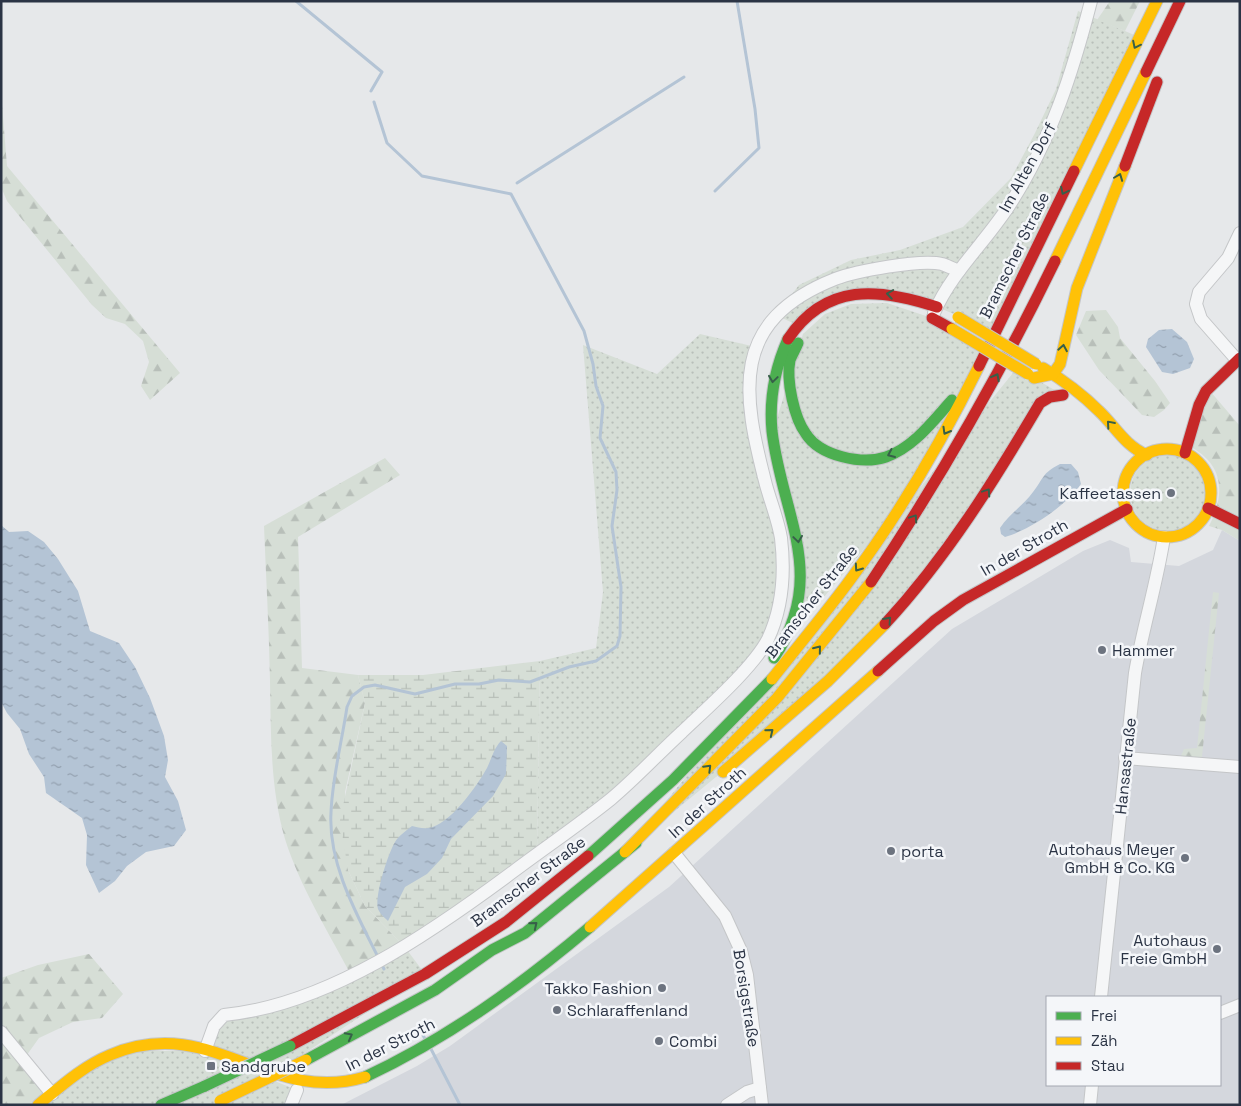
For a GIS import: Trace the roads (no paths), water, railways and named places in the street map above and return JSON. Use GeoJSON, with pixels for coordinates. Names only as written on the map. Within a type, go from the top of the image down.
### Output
{"type":"FeatureCollection","features":[{"type":"Feature","properties":{"kind":"main road","name":"Bramscher Straße"},"geometry":{"type":"LineString","coordinates":[[161,1105],[290,1046],[425,974],[506,922],[612,836],[674,780],[765,686],[850,580],[904,502],[949,426],[1157,1]]}},
{"type":"Feature","properties":{"kind":"main road"},"geometry":{"type":"LineString","coordinates":[[625,852],[777,698],[863,594],[920,509],[964,435],[1018,336],[1180,1]]}},
{"type":"Feature","properties":{"kind":"main road"},"geometry":{"type":"LineString","coordinates":[[1170,51],[1190,1]]}},
{"type":"Feature","properties":{"kind":"main road"},"geometry":{"type":"LineString","coordinates":[[1031,376],[1045,378],[1053,374],[1060,364],[1077,288],[1162,69]]}},
{"type":"Feature","properties":{"kind":"main road"},"geometry":{"type":"LineString","coordinates":[[738,714],[757,680],[779,651],[792,625],[798,593],[800,556],[795,522],[773,431],[771,401],[774,373],[782,347],[797,325],[815,309],[837,298],[862,292],[886,293],[934,313],[952,328],[1063,395],[1093,420],[1120,452],[1130,471]]}},
{"type":"Feature","properties":{"kind":"main road"},"geometry":{"type":"LineString","coordinates":[[983,356],[947,407],[918,437],[904,448],[885,457],[862,460],[833,455],[806,435],[792,402],[790,361],[803,334],[826,314],[851,304],[887,303],[958,317],[1053,374],[1100,412],[1131,447],[1147,455]]}},
{"type":"Feature","properties":{"kind":"main road"},"geometry":{"type":"LineString","coordinates":[[1185,453],[1206,391],[1238,359]]}},
{"type":"Feature","properties":{"kind":"main road"},"geometry":{"type":"LineString","coordinates":[[216,1103],[306,1060],[435,990],[492,950],[524,933],[779,725],[861,650],[924,580],[989,491],[1040,403],[1063,395]]}},
{"type":"Feature","properties":{"kind":"main road"},"geometry":{"type":"LineString","coordinates":[[1157,450],[1172,450],[1185,453],[1198,461],[1206,472],[1211,486],[1208,508],[1199,524],[1189,532],[1177,536],[1164,537],[1151,534],[1140,528],[1131,518],[1127,509],[1124,492],[1130,471],[1133,466],[1147,455],[1157,450]]}},
{"type":"Feature","properties":{"kind":"main road"},"geometry":{"type":"LineString","coordinates":[[1208,508],[1240,524]]}},
{"type":"Feature","properties":{"kind":"main road","name":"In der Stroth"},"geometry":{"type":"LineString","coordinates":[[297,1090],[316,1091],[354,1082],[428,1044],[509,994],[578,939],[934,621],[963,600],[1127,509]]}},
{"type":"Feature","properties":{"kind":"main road"},"geometry":{"type":"LineString","coordinates":[[38,1105],[100,1060],[118,1051],[154,1044],[176,1045],[205,1051],[249,1072],[297,1090]]}},
{"type":"Feature","properties":{"kind":"street","name":"Im Alten Dorf"},"geometry":{"type":"LineString","coordinates":[[934,313],[944,292],[1012,202],[1049,132],[1074,67],[1091,1]]}},
{"type":"Feature","properties":{"kind":"street"},"geometry":{"type":"LineString","coordinates":[[1238,359],[1200,319],[1196,304],[1199,292],[1228,258],[1240,233]]}},
{"type":"Feature","properties":{"kind":"street"},"geometry":{"type":"LineString","coordinates":[[205,1051],[214,1026],[224,1015],[254,1012],[312,994],[379,960],[445,922],[612,798],[720,696],[767,641],[780,603],[783,584],[780,534],[755,444],[748,401],[749,374],[756,347],[766,328],[776,315],[794,299],[811,288],[844,275],[887,267],[923,264],[941,264],[959,271]]}},
{"type":"Feature","properties":{"kind":"street","name":"Hansastraße"},"geometry":{"type":"LineString","coordinates":[[1100,996],[1135,673],[1140,642],[1158,579],[1164,537]]}},
{"type":"Feature","properties":{"kind":"street"},"geometry":{"type":"LineString","coordinates":[[1125,758],[1240,767]]}},
{"type":"Feature","properties":{"kind":"street","name":"Borsigstraße"},"geometry":{"type":"LineString","coordinates":[[674,853],[714,901],[734,932],[747,975],[762,1105]]}},
{"type":"Feature","properties":{"kind":"street"},"geometry":{"type":"LineString","coordinates":[[1221,1013],[1240,1004]]}},
{"type":"Feature","properties":{"kind":"street"},"geometry":{"type":"LineString","coordinates":[[1,1032],[52,1094]]}},
{"type":"Feature","properties":{"kind":"street"},"geometry":{"type":"LineString","coordinates":[[1090,1105],[1092,1086]]}},
{"type":"Feature","properties":{"kind":"street"},"geometry":{"type":"LineString","coordinates":[[727,1105],[747,1092],[760,1088]]}},
{"type":"Feature","properties":{"kind":"street"},"geometry":{"type":"LineString","coordinates":[[290,1105],[297,1090]]}},
{"type":"Feature","properties":{"kind":"water"},"geometry":{"type":"Polygon","coordinates":[[[1172,329],[1187,342],[1194,359],[1190,368],[1173,374],[1162,372],[1146,347],[1148,339],[1159,330],[1172,329]]]}},
{"type":"Feature","properties":{"kind":"water"},"geometry":{"type":"Polygon","coordinates":[[[1060,464],[1071,464],[1078,472],[1081,484],[1075,492],[1036,523],[1015,534],[1005,537],[1001,534],[1000,528],[1029,497],[1046,473],[1060,464]]]}},
{"type":"Feature","properties":{"kind":"water"},"geometry":{"type":"Polygon","coordinates":[[[1,525],[9,532],[28,531],[44,542],[58,559],[78,591],[90,631],[119,643],[135,667],[150,698],[164,736],[168,760],[165,777],[178,801],[186,830],[174,846],[146,852],[127,866],[115,881],[99,893],[86,865],[87,835],[82,818],[46,793],[44,777],[29,754],[20,729],[1,702],[1,525]]]}},
{"type":"Feature","properties":{"kind":"water"},"geometry":{"type":"Polygon","coordinates":[[[501,741],[507,746],[506,774],[493,796],[451,839],[442,858],[427,874],[405,887],[388,921],[381,914],[377,903],[386,862],[397,839],[412,826],[426,828],[436,826],[453,813],[477,785],[496,747],[501,741]]]}},
{"type":"Feature","properties":{"kind":"waterway"},"geometry":{"type":"LineString","coordinates":[[296,1],[382,72],[371,91]]}},
{"type":"Feature","properties":{"kind":"waterway"},"geometry":{"type":"LineString","coordinates":[[715,191],[759,148],[755,109],[737,1]]}},
{"type":"Feature","properties":{"kind":"waterway"},"geometry":{"type":"LineString","coordinates":[[517,183],[684,77]]}},
{"type":"Feature","properties":{"kind":"waterway"},"geometry":{"type":"LineString","coordinates":[[374,102],[387,143],[422,176],[511,194],[584,331],[593,364],[596,386],[603,406],[600,438],[616,472],[617,490],[612,526],[621,587],[620,636],[617,646],[596,661],[569,667],[530,682],[499,680],[479,684],[455,684],[415,694],[375,685],[364,687],[352,696],[347,707],[335,773],[331,832],[334,850],[345,887],[378,957]]}},
{"type":"Feature","properties":{"kind":"waterway"},"geometry":{"type":"LineString","coordinates":[[381,963],[384,969]]}},
{"type":"Feature","properties":{"kind":"waterway"},"geometry":{"type":"LineString","coordinates":[[421,1031],[425,1039]]}},
{"type":"Feature","properties":{"kind":"waterway"},"geometry":{"type":"LineString","coordinates":[[431,1049],[460,1105]]}},
{"type":"Feature","properties":{"kind":"place","name":"Kaffeetassen"},"geometry":{"type":"Point","coordinates":[1171,493]}},
{"type":"Feature","properties":{"kind":"place","name":"Hammer"},"geometry":{"type":"Point","coordinates":[1102,650]}},
{"type":"Feature","properties":{"kind":"place","name":"porta"},"geometry":{"type":"Point","coordinates":[891,851]}},
{"type":"Feature","properties":{"kind":"place","name":"Autohaus Meyer GmbH & Co. KG"},"geometry":{"type":"Point","coordinates":[1185,858]}},
{"type":"Feature","properties":{"kind":"place","name":"Autohaus Freie GmbH"},"geometry":{"type":"Point","coordinates":[1217,949]}},
{"type":"Feature","properties":{"kind":"place","name":"Takko Fashion"},"geometry":{"type":"Point","coordinates":[662,988]}},
{"type":"Feature","properties":{"kind":"place","name":"Schlaraffenland"},"geometry":{"type":"Point","coordinates":[557,1010]}},
{"type":"Feature","properties":{"kind":"place","name":"Combi"},"geometry":{"type":"Point","coordinates":[659,1041]}},
{"type":"Feature","properties":{"kind":"place","name":"Sandgrube"},"geometry":{"type":"Point","coordinates":[211,1066]}}]}
